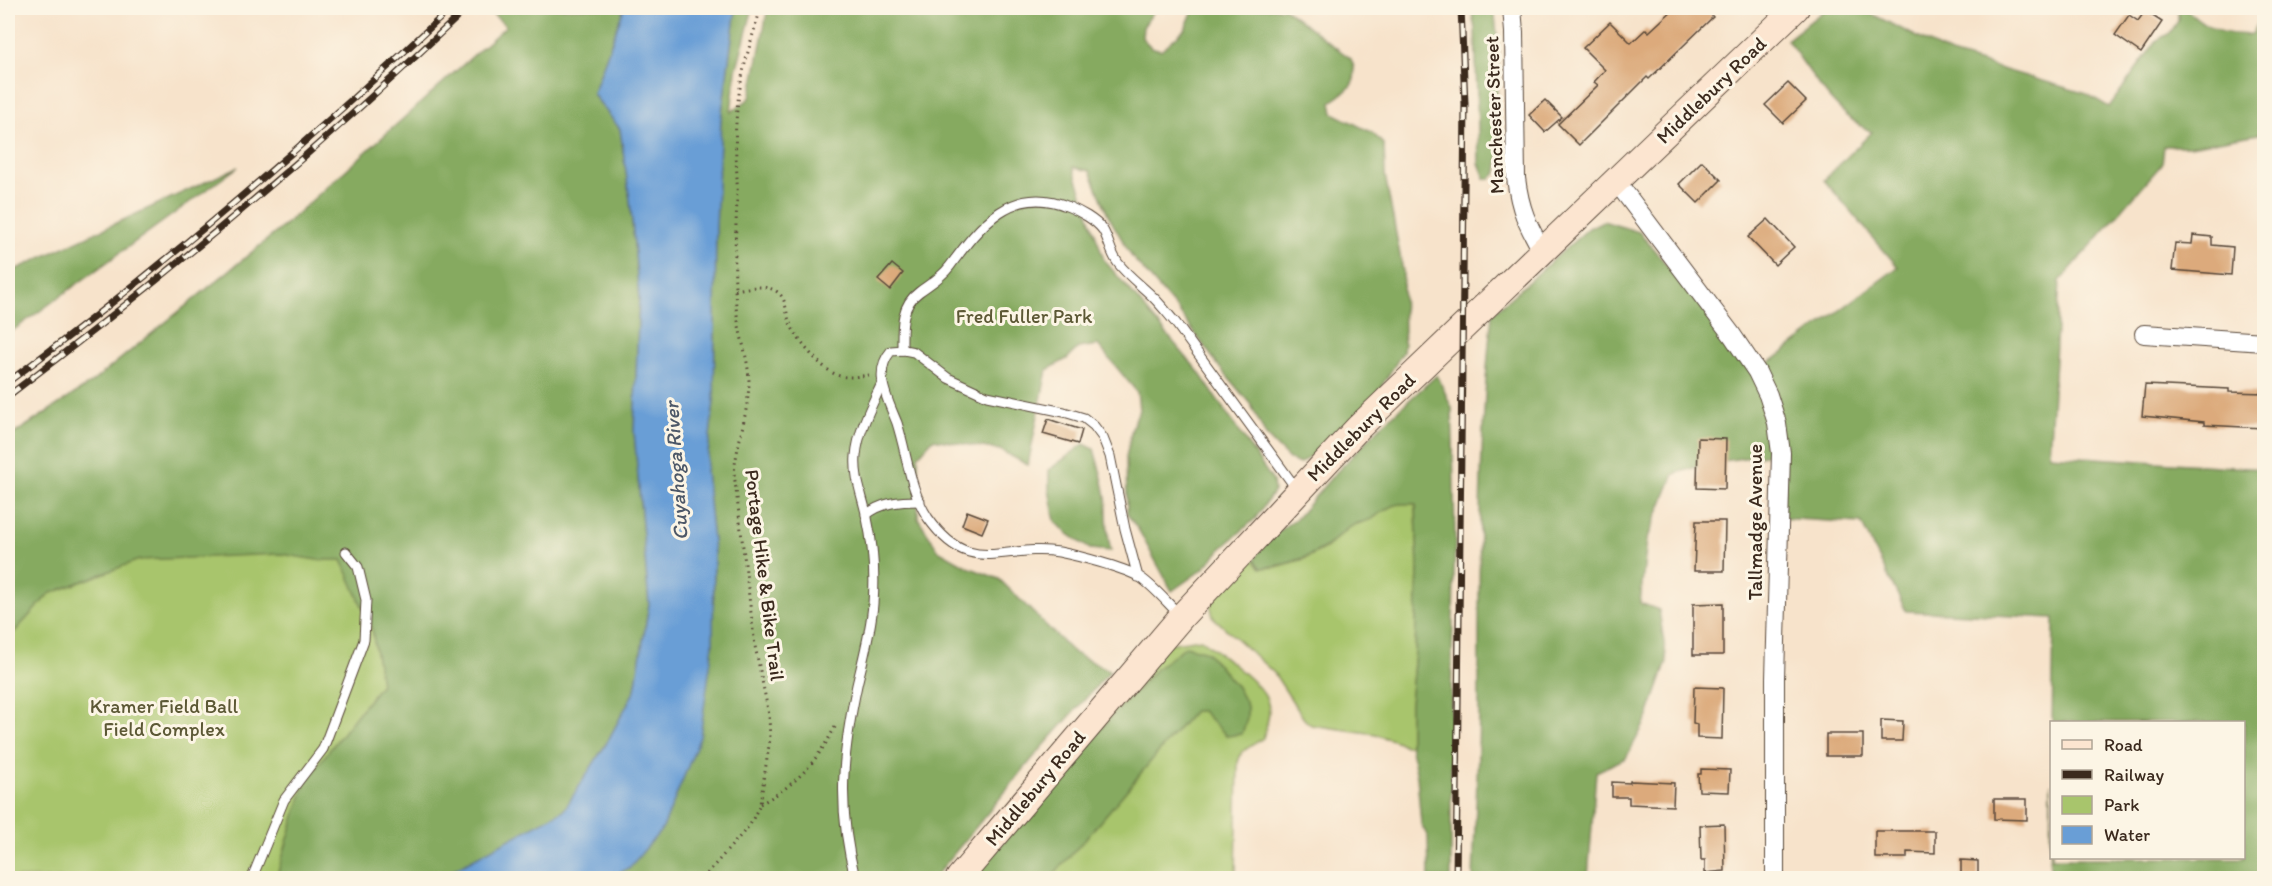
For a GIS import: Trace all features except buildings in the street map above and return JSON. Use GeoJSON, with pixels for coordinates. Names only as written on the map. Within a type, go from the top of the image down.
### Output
{"type":"FeatureCollection","features":[{"type":"Feature","properties":{"kind":"street","name":"Manchester Street"},"geometry":{"type":"LineString","coordinates":[[1512,8],[1516,178],[1519,201],[1525,220],[1543,252]]}},
{"type":"Feature","properties":{"kind":"street","name":"Middlebury Road"},"geometry":{"type":"LineString","coordinates":[[959,879],[1182,616],[1298,490],[1358,428],[1796,8]]}},
{"type":"Feature","properties":{"kind":"street","name":"Tallmadge Avenue"},"geometry":{"type":"LineString","coordinates":[[1616,181],[1745,354],[1768,395],[1777,423],[1781,453],[1775,679],[1775,879]]}},
{"type":"Feature","properties":{"kind":"street"},"geometry":{"type":"LineString","coordinates":[[2144,334],[2265,342]]}},
{"type":"Feature","properties":{"kind":"lane"},"geometry":{"type":"LineString","coordinates":[[902,350],[904,313],[909,300],[944,274],[981,226],[1000,212],[1034,199],[1064,205],[1079,211],[1102,229],[1118,263],[1175,322],[1298,490]]}},
{"type":"Feature","properties":{"kind":"lane"},"geometry":{"type":"LineString","coordinates":[[855,879],[842,805],[846,742],[873,604],[871,545],[855,470],[856,452],[862,429],[882,378],[887,356],[891,351],[914,352],[948,378],[987,396],[1074,415],[1084,418],[1094,426],[1103,438],[1110,456],[1125,529],[1138,577]]}},
{"type":"Feature","properties":{"kind":"lane"},"geometry":{"type":"LineString","coordinates":[[882,378],[920,501],[927,516],[948,540],[972,554],[987,556],[1042,551],[1076,556],[1138,577],[1182,616]]}},
{"type":"Feature","properties":{"kind":"lane"},"geometry":{"type":"LineString","coordinates":[[866,514],[882,505],[897,501],[920,501]]}},
{"type":"Feature","properties":{"kind":"lane"},"geometry":{"type":"LineString","coordinates":[[252,879],[265,842],[284,800],[324,749],[364,640],[366,600],[358,567],[346,552]]}},
{"type":"Feature","properties":{"kind":"path","name":"Portage Hike & Bike Trail"},"geometry":{"type":"LineString","coordinates":[[703,879],[750,825],[760,804],[770,739],[770,715],[755,646],[734,473],[747,406],[749,380],[735,290],[737,194],[735,156],[738,98],[745,59],[761,8]]}},
{"type":"Feature","properties":{"kind":"path"},"geometry":{"type":"LineString","coordinates":[[735,290],[766,287],[782,296],[795,333],[817,359],[838,376],[882,378]]}},
{"type":"Feature","properties":{"kind":"path"},"geometry":{"type":"LineString","coordinates":[[760,804],[777,795],[808,769],[824,748],[837,722]]}},
{"type":"Feature","properties":{"kind":"green space"},"geometry":{"type":"Polygon","coordinates":[[[624,8],[593,94],[620,129],[630,200],[639,297],[634,431],[649,604],[635,690],[606,744],[564,811],[438,878],[276,878],[306,780],[381,684],[372,629],[342,560],[317,560],[281,554],[139,560],[49,594],[8,639],[8,438],[91,383],[278,231],[506,26],[487,9],[624,8]]]}},
{"type":"Feature","properties":{"kind":"green space","name":"Fred Fuller Park"},"geometry":{"type":"Polygon","coordinates":[[[736,8],[753,8],[736,71],[731,112],[750,98],[768,8],[1156,8],[1143,27],[1142,38],[1151,47],[1161,50],[1185,29],[1194,8],[1284,8],[1351,59],[1355,74],[1354,80],[1348,89],[1331,102],[1333,113],[1371,132],[1384,144],[1385,175],[1403,271],[1403,352],[1374,398],[1326,445],[1299,464],[1289,459],[1266,436],[1251,405],[1177,309],[1132,257],[1109,217],[1090,171],[1073,167],[1104,260],[1198,371],[1273,481],[1274,491],[1255,519],[1222,548],[1203,569],[1172,591],[1138,529],[1127,514],[1126,457],[1132,428],[1139,410],[1137,392],[1098,345],[1078,348],[1067,359],[1047,370],[1028,465],[1000,450],[933,439],[918,456],[918,518],[938,550],[968,567],[999,579],[1074,653],[1110,671],[1033,758],[934,878],[610,878],[630,867],[713,645],[714,552],[706,471],[714,401],[716,226],[721,119],[736,8]]]}},
{"type":"Feature","properties":{"kind":"green space"},"geometry":{"type":"Polygon","coordinates":[[[1471,8],[1494,8],[1499,51],[1496,113],[1500,144],[1497,173],[1489,179],[1485,178],[1479,163],[1475,29],[1471,8]]]}},
{"type":"Feature","properties":{"kind":"green space"},"geometry":{"type":"Polygon","coordinates":[[[1827,8],[1860,8],[1951,54],[2087,94],[2109,107],[2157,40],[2170,33],[2178,21],[2178,8],[2188,11],[2214,29],[2239,35],[2252,34],[2262,16],[2264,17],[2264,133],[2190,146],[2164,146],[2162,164],[2060,281],[2049,455],[2264,469],[2264,878],[2050,878],[2050,859],[2245,859],[2245,721],[2052,721],[2054,618],[1906,611],[1861,523],[1780,518],[1780,453],[1708,463],[1674,474],[1647,540],[1640,603],[1659,610],[1667,662],[1647,719],[1626,758],[1596,772],[1588,878],[1473,878],[1479,719],[1479,553],[1482,458],[1492,314],[1589,228],[1603,221],[1639,232],[1757,372],[1898,267],[1824,180],[1872,132],[1846,115],[1835,104],[1787,40],[1827,8]]]}},
{"type":"Feature","properties":{"kind":"green space","name":"Kramer Field Ball Field Complex"},"geometry":{"type":"Polygon","coordinates":[[[507,26],[438,878],[8,878],[8,438],[91,383],[278,231],[507,26]]]}},
{"type":"Feature","properties":{"kind":"green space"},"geometry":{"type":"Polygon","coordinates":[[[238,167],[40,311],[8,334],[8,273],[238,167]]]}},
{"type":"Feature","properties":{"kind":"green space"},"geometry":{"type":"Polygon","coordinates":[[[1437,375],[1452,408],[1453,439],[1455,539],[1451,698],[1451,878],[1429,878],[1428,837],[1421,824],[1417,776],[1410,745],[1410,704],[1415,652],[1418,570],[1416,504],[1402,504],[1389,508],[1371,519],[1352,526],[1326,547],[1300,559],[1261,568],[1255,560],[1263,542],[1298,517],[1330,479],[1383,424],[1437,375]]]}},
{"type":"Feature","properties":{"kind":"green space"},"geometry":{"type":"Polygon","coordinates":[[[1084,444],[1094,449],[1102,479],[1111,551],[1090,549],[1067,533],[1055,521],[1049,490],[1049,470],[1084,444]]]}},
{"type":"Feature","properties":{"kind":"green space"},"geometry":{"type":"Polygon","coordinates":[[[1402,503],[1416,504],[1418,570],[1415,652],[1410,704],[1410,745],[1405,746],[1376,734],[1311,725],[1304,719],[1274,673],[1213,617],[1210,604],[1249,560],[1255,560],[1261,568],[1276,567],[1304,559],[1325,548],[1351,526],[1372,519],[1387,507],[1402,503]]]}},
{"type":"Feature","properties":{"kind":"green space"},"geometry":{"type":"Polygon","coordinates":[[[1201,639],[1256,685],[1267,700],[1269,710],[1263,738],[1242,752],[1238,762],[1236,878],[973,878],[1167,644],[1201,639]]]}},
{"type":"Feature","properties":{"kind":"green space"},"geometry":{"type":"Polygon","coordinates":[[[1186,646],[1207,652],[1237,687],[1247,706],[1247,718],[1242,734],[1227,736],[1202,711],[1194,711],[1050,878],[972,878],[1082,750],[1157,668],[1186,646]]]}},
{"type":"Feature","properties":{"kind":"water","name":"Cuyahoga River"},"geometry":{"type":"Polygon","coordinates":[[[624,8],[736,8],[721,119],[716,227],[714,401],[706,471],[714,552],[713,645],[700,737],[663,828],[630,867],[610,878],[438,878],[564,810],[606,744],[635,690],[649,604],[634,431],[639,297],[630,200],[620,129],[593,94],[624,8]]]}},
{"type":"Feature","properties":{"kind":"railway"},"geometry":{"type":"LineString","coordinates":[[8,382],[123,294],[235,202],[344,107],[451,8]]}},
{"type":"Feature","properties":{"kind":"railway"},"geometry":{"type":"LineString","coordinates":[[8,396],[127,304],[243,209],[357,110],[467,8]]}},
{"type":"Feature","properties":{"kind":"railway"},"geometry":{"type":"LineString","coordinates":[[1456,878],[1465,104],[1461,8]]}}]}
